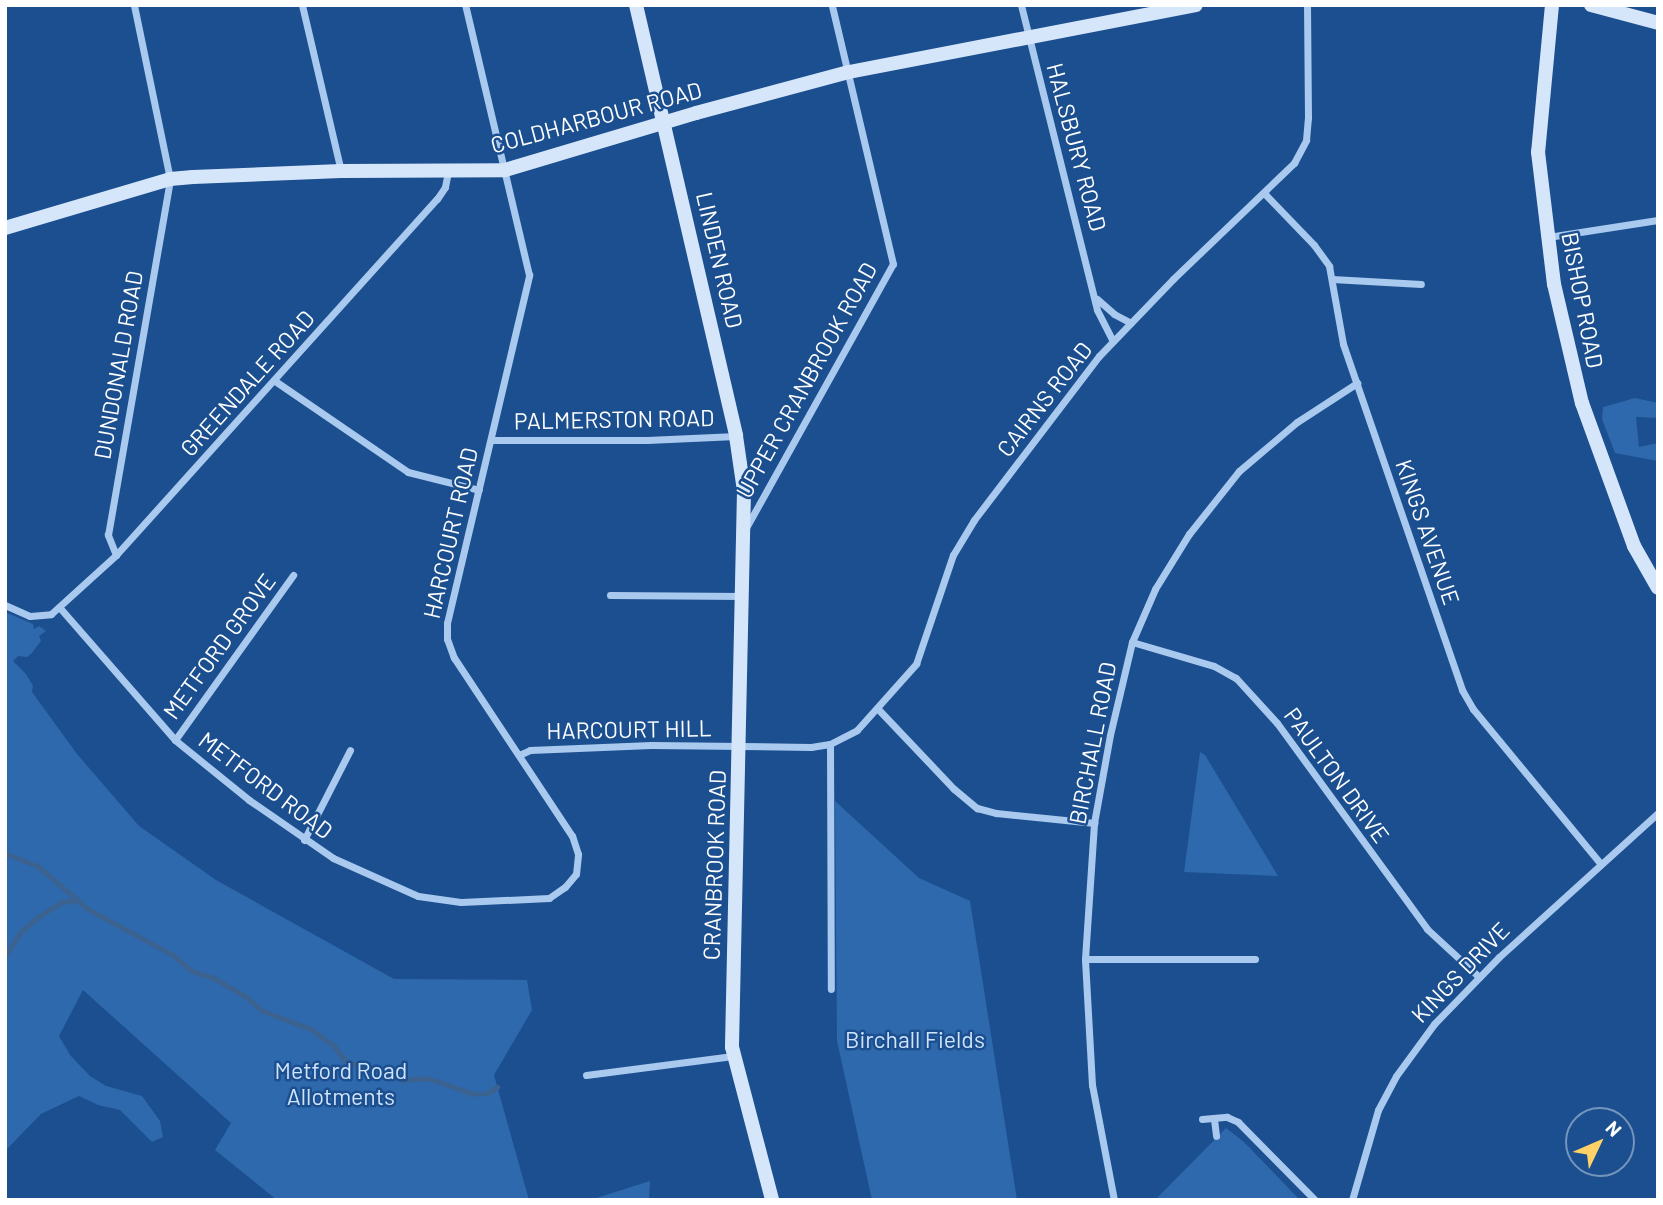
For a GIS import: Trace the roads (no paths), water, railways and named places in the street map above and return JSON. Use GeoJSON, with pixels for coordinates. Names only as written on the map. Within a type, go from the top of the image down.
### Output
{"type":"FeatureCollection","features":[{"type":"Feature","properties":{"kind":"main road","name":"LINDEN ROAD"},"geometry":{"type":"LineString","coordinates":[[636,5],[736,436],[746,528]]}},
{"type":"Feature","properties":{"kind":"main road","name":"COLDHARBOUR ROAD"},"geometry":{"type":"LineString","coordinates":[[5,228],[170,179],[341,171],[505,170],[665,122],[849,72],[1196,5]]}},
{"type":"Feature","properties":{"kind":"main road","name":"BISHOP ROAD"},"geometry":{"type":"LineString","coordinates":[[1552,5],[1538,152],[1547,237],[1562,325],[1582,403],[1634,546],[1658,588]]}},
{"type":"Feature","properties":{"kind":"main road"},"geometry":{"type":"LineString","coordinates":[[1591,5],[1658,23]]}},
{"type":"Feature","properties":{"kind":"main road","name":"CRANBROOK ROAD"},"geometry":{"type":"LineString","coordinates":[[746,528],[733,1056],[772,1200]]}},
{"type":"Feature","properties":{"kind":"street"},"geometry":{"type":"LineString","coordinates":[[134,5],[170,179]]}},
{"type":"Feature","properties":{"kind":"street"},"geometry":{"type":"LineString","coordinates":[[302,5],[341,171]]}},
{"type":"Feature","properties":{"kind":"street","name":"HARCOURT ROAD"},"geometry":{"type":"LineString","coordinates":[[466,5],[529,275],[447,623],[447,639],[454,657],[572,836],[578,854],[576,874],[565,887],[549,898],[502,900]]}},
{"type":"Feature","properties":{"kind":"street","name":"UPPER CRANBROOK ROAD"},"geometry":{"type":"LineString","coordinates":[[746,528],[893,264],[832,5]]}},
{"type":"Feature","properties":{"kind":"street","name":"HALSBURY ROAD"},"geometry":{"type":"LineString","coordinates":[[1021,5],[1097,299],[1097,310],[1113,341]]}},
{"type":"Feature","properties":{"kind":"street","name":"CAIRNS ROAD"},"geometry":{"type":"LineString","coordinates":[[741,748],[830,744],[857,730],[916,664],[953,555],[974,520],[1113,341],[1294,163],[1306,140],[1307,5]]}},
{"type":"Feature","properties":{"kind":"street","name":"GREENDALE ROAD"},"geometry":{"type":"LineString","coordinates":[[60,608],[116,555],[437,199],[445,187],[448,172]]}},
{"type":"Feature","properties":{"kind":"street","name":"DUNDONALD ROAD"},"geometry":{"type":"LineString","coordinates":[[116,555],[108,535],[170,179]]}},
{"type":"Feature","properties":{"kind":"street","name":"KINGS AVENUE"},"geometry":{"type":"LineString","coordinates":[[1264,193],[1319,251],[1332,279],[1343,344],[1462,690],[1473,709],[1600,863]]}},
{"type":"Feature","properties":{"kind":"street"},"geometry":{"type":"LineString","coordinates":[[1547,237],[1658,220]]}},
{"type":"Feature","properties":{"kind":"street"},"geometry":{"type":"LineString","coordinates":[[1332,279],[1421,284]]}},
{"type":"Feature","properties":{"kind":"street"},"geometry":{"type":"LineString","coordinates":[[1097,299],[1114,314],[1131,323]]}},
{"type":"Feature","properties":{"kind":"street"},"geometry":{"type":"LineString","coordinates":[[275,381],[408,472],[480,490]]}},
{"type":"Feature","properties":{"kind":"street","name":"BIRCHALL ROAD"},"geometry":{"type":"LineString","coordinates":[[1114,1200],[1092,1085],[1085,959],[1094,823],[1110,735],[1132,642],[1155,589],[1189,534],[1239,471],[1297,422],[1357,383]]}},
{"type":"Feature","properties":{"kind":"street","name":"PALMERSTON ROAD"},"geometry":{"type":"LineString","coordinates":[[491,440],[647,440],[736,436]]}},
{"type":"Feature","properties":{"kind":"street","name":"METFORD GROVE"},"geometry":{"type":"LineString","coordinates":[[175,740],[293,575]]}},
{"type":"Feature","properties":{"kind":"street"},"geometry":{"type":"LineString","coordinates":[[610,595],[744,596]]}},
{"type":"Feature","properties":{"kind":"street"},"geometry":{"type":"LineString","coordinates":[[5,605],[30,616],[51,614],[60,608]]}},
{"type":"Feature","properties":{"kind":"street","name":"METFORD ROAD"},"geometry":{"type":"LineString","coordinates":[[60,608],[175,740],[208,770],[304,840],[333,858],[418,896],[461,902],[502,900]]}},
{"type":"Feature","properties":{"kind":"street","name":"PAULTON DRIVE"},"geometry":{"type":"LineString","coordinates":[[1132,642],[1214,666],[1236,678],[1277,723],[1427,929],[1479,977]]}},
{"type":"Feature","properties":{"kind":"street"},"geometry":{"type":"LineString","coordinates":[[878,709],[954,789],[977,808],[996,813],[1094,823]]}},
{"type":"Feature","properties":{"kind":"street"},"geometry":{"type":"LineString","coordinates":[[830,744],[831,989]]}},
{"type":"Feature","properties":{"kind":"street","name":"HARCOURT HILL"},"geometry":{"type":"LineString","coordinates":[[519,755],[530,750],[650,745],[741,748]]}},
{"type":"Feature","properties":{"kind":"street"},"geometry":{"type":"LineString","coordinates":[[304,840],[351,750]]}},
{"type":"Feature","properties":{"kind":"street","name":"KINGS DRIVE"},"geometry":{"type":"LineString","coordinates":[[1352,1200],[1378,1110],[1396,1076],[1434,1024],[1479,977],[1600,863],[1658,813]]}},
{"type":"Feature","properties":{"kind":"street"},"geometry":{"type":"LineString","coordinates":[[1085,959],[1255,959]]}},
{"type":"Feature","properties":{"kind":"street"},"geometry":{"type":"LineString","coordinates":[[586,1075],[733,1056]]}},
{"type":"Feature","properties":{"kind":"street"},"geometry":{"type":"LineString","coordinates":[[1202,1119],[1227,1117],[1238,1122],[1315,1200]]}},
{"type":"Feature","properties":{"kind":"street"},"geometry":{"type":"LineString","coordinates":[[1214,1119],[1216,1136]]}},
{"type":"Feature","properties":{"kind":"waterway"},"geometry":{"type":"LineString","coordinates":[[5,853],[38,866],[88,909],[173,955],[192,971],[214,978],[245,996],[263,1011],[311,1029],[334,1046],[345,1060],[364,1069],[393,1073],[402,1080],[428,1078],[474,1094],[486,1094],[497,1087]]}},
{"type":"Feature","properties":{"kind":"waterway"},"geometry":{"type":"LineString","coordinates":[[5,956],[20,933],[38,917],[62,902],[78,900]]}},
{"type":"Feature","properties":{"kind":"park label","name":"Birchall Fields"},"geometry":{"type":"Point","coordinates":[915,1039]}},
{"type":"Feature","properties":{"kind":"park label","name":"Metford Road Allotments"},"geometry":{"type":"Point","coordinates":[341,1083]}}]}
